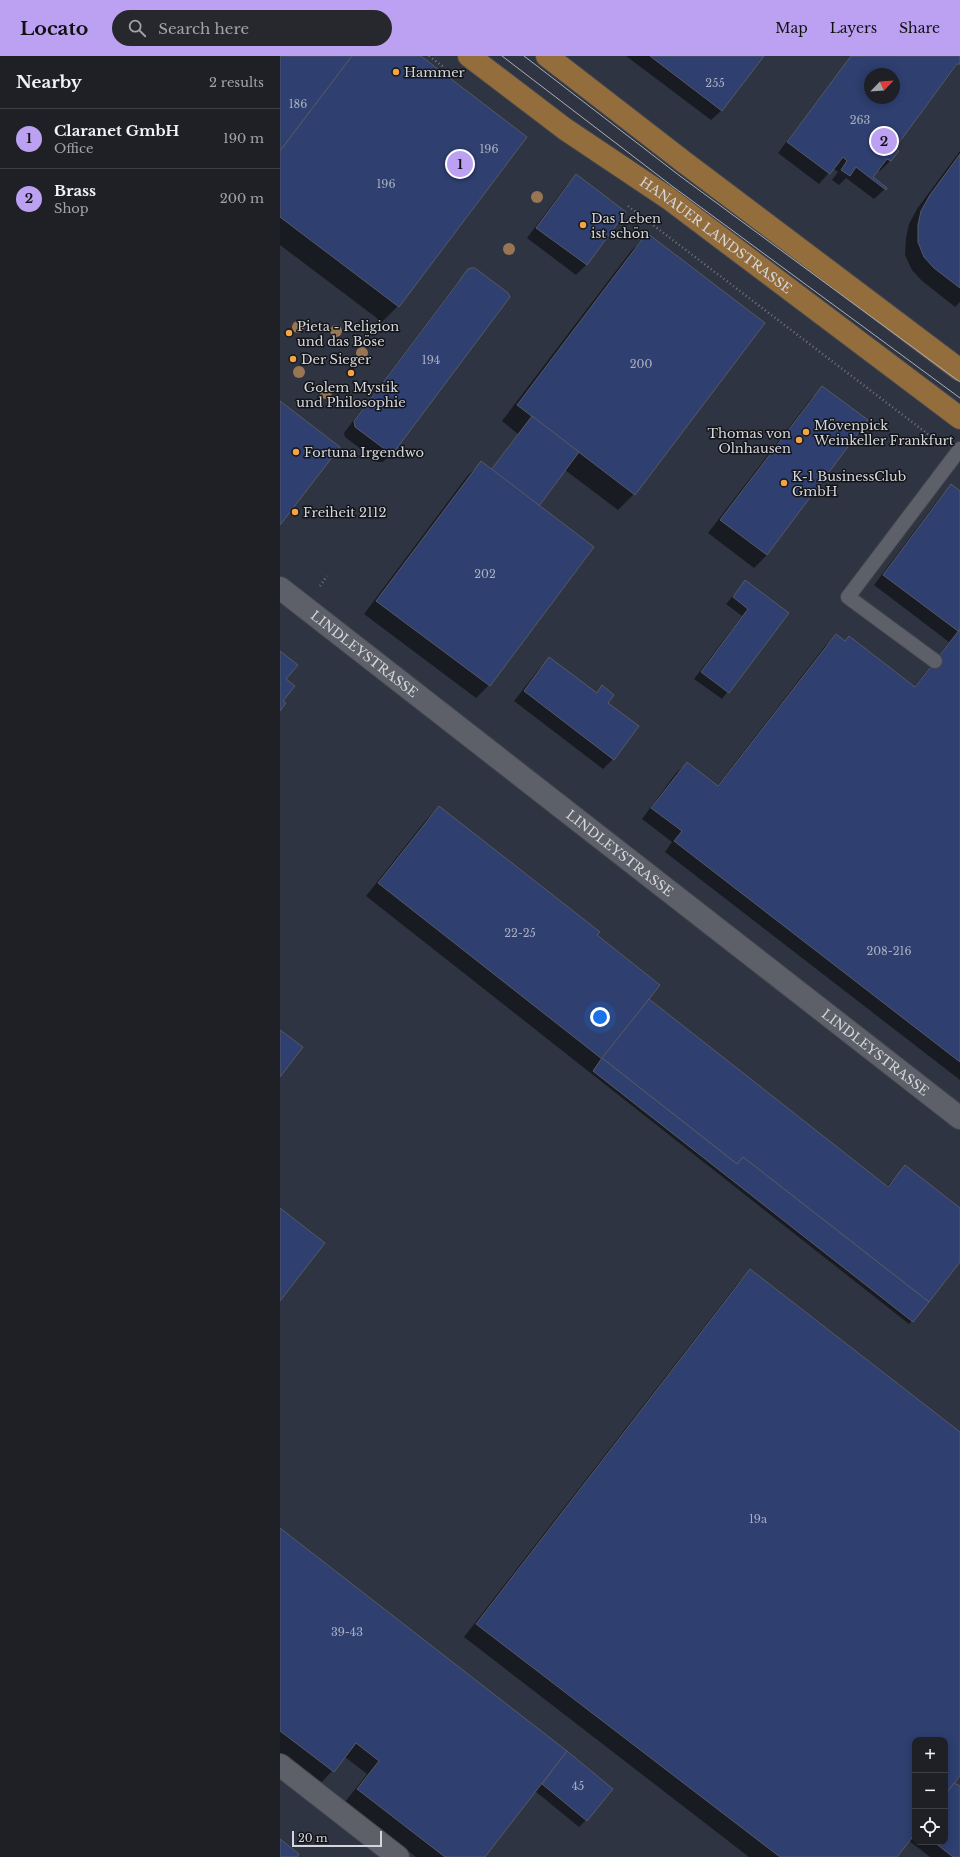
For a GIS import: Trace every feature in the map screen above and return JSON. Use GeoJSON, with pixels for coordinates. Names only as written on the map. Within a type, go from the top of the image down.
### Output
{"type":"FeatureCollection","features":[{"type":"Feature","properties":{"kind":"main road","name":"HANAUER LANDSTRASSE"},"geometry":{"type":"LineString","coordinates":[[469,56],[565,129],[668,198],[960,418]]}},
{"type":"Feature","properties":{"kind":"main road"},"geometry":{"type":"LineString","coordinates":[[547,56],[684,162],[960,370]]}},
{"type":"Feature","properties":{"kind":"street","name":"LINDLEYSTRASSE"},"geometry":{"type":"LineString","coordinates":[[280,588],[960,1118]]}},
{"type":"Feature","properties":{"kind":"street"},"geometry":{"type":"LineString","coordinates":[[280,1765],[398,1857]]}},
{"type":"Feature","properties":{"kind":"lane"},"geometry":{"type":"LineString","coordinates":[[935,661],[848,598],[958,452]]}},
{"type":"Feature","properties":{"kind":"path"},"geometry":{"type":"LineString","coordinates":[[429,56],[447,69]]}},
{"type":"Feature","properties":{"kind":"path"},"geometry":{"type":"LineString","coordinates":[[626,205],[958,452]]}},
{"type":"Feature","properties":{"kind":"shaded area"},"geometry":{"type":"Polygon","coordinates":[[[280,56],[960,56],[960,1857],[280,1857],[280,56]]]}},
{"type":"Feature","properties":{"kind":"building"},"geometry":{"type":"Polygon","coordinates":[[[280,56],[352,56],[280,151],[280,56]]]}},
{"type":"Feature","properties":{"kind":"building"},"geometry":{"type":"Polygon","coordinates":[[[352,56],[421,56],[527,137],[399,307],[280,217],[280,151],[352,56]]]}},
{"type":"Feature","properties":{"kind":"building"},"geometry":{"type":"Polygon","coordinates":[[[650,56],[764,56],[722,111],[650,56]]]}},
{"type":"Feature","properties":{"kind":"building"},"geometry":{"type":"Polygon","coordinates":[[[851,56],[960,56],[960,64],[957,64],[895,148],[899,151],[891,161],[887,159],[873,177],[887,188],[886,190],[856,167],[850,176],[841,170],[847,161],[843,157],[830,174],[787,142],[851,56]]]}},
{"type":"Feature","properties":{"kind":"building"},"geometry":{"type":"Polygon","coordinates":[[[960,154],[960,288],[934,268],[924,257],[918,242],[918,225],[921,211],[930,195],[960,154]]]}},
{"type":"Feature","properties":{"kind":"building"},"geometry":{"type":"Polygon","coordinates":[[[576,174],[626,212],[587,265],[536,228],[576,174]]]}},
{"type":"Feature","properties":{"kind":"building"},"geometry":{"type":"Polygon","coordinates":[[[647,233],[765,323],[635,495],[517,405],[647,233]]]}},
{"type":"Feature","properties":{"kind":"building"},"geometry":{"type":"Polygon","coordinates":[[[475,268],[508,293],[510,297],[394,452],[390,453],[355,427],[354,421],[468,269],[475,268]]]}},
{"type":"Feature","properties":{"kind":"building","name":"K-1 BusinessClub GmbH"},"geometry":{"type":"Polygon","coordinates":[[[822,386],[868,420],[767,555],[720,520],[822,386]]]}},
{"type":"Feature","properties":{"kind":"building"},"geometry":{"type":"Polygon","coordinates":[[[280,401],[340,447],[280,525],[280,401]]]}},
{"type":"Feature","properties":{"kind":"building"},"geometry":{"type":"Polygon","coordinates":[[[532,416],[579,452],[539,506],[491,470],[532,416]]]}},
{"type":"Feature","properties":{"kind":"building"},"geometry":{"type":"Polygon","coordinates":[[[481,461],[594,547],[490,686],[376,601],[481,461]]]}},
{"type":"Feature","properties":{"kind":"building"},"geometry":{"type":"Polygon","coordinates":[[[951,484],[960,491],[960,629],[958,631],[883,575],[951,484]]]}},
{"type":"Feature","properties":{"kind":"building"},"geometry":{"type":"Polygon","coordinates":[[[745,580],[789,613],[729,693],[701,672],[748,609],[733,597],[745,580]]]}},
{"type":"Feature","properties":{"kind":"building"},"geometry":{"type":"Polygon","coordinates":[[[960,629],[960,1062],[674,841],[682,831],[651,808],[687,762],[718,786],[836,634],[845,641],[849,636],[915,687],[960,629]]]}},
{"type":"Feature","properties":{"kind":"building"},"geometry":{"type":"Polygon","coordinates":[[[280,651],[298,665],[286,679],[295,686],[283,701],[286,703],[280,711],[280,651]]]}},
{"type":"Feature","properties":{"kind":"building"},"geometry":{"type":"Polygon","coordinates":[[[549,657],[597,693],[602,685],[614,695],[608,703],[639,726],[614,760],[524,691],[549,657]]]}},
{"type":"Feature","properties":{"kind":"building"},"geometry":{"type":"Polygon","coordinates":[[[439,806],[600,932],[597,935],[660,985],[602,1059],[378,883],[439,806]]]}},
{"type":"Feature","properties":{"kind":"building"},"geometry":{"type":"Polygon","coordinates":[[[649,999],[888,1187],[905,1165],[960,1208],[960,1262],[929,1302],[743,1157],[737,1164],[602,1058],[649,999]]]}},
{"type":"Feature","properties":{"kind":"building"},"geometry":{"type":"Polygon","coordinates":[[[280,1030],[303,1047],[280,1077],[280,1030]]]}},
{"type":"Feature","properties":{"kind":"building"},"geometry":{"type":"Polygon","coordinates":[[[602,1058],[737,1164],[743,1157],[929,1302],[913,1322],[593,1071],[602,1058]]]}},
{"type":"Feature","properties":{"kind":"building"},"geometry":{"type":"Polygon","coordinates":[[[280,1208],[325,1243],[280,1301],[280,1208]]]}},
{"type":"Feature","properties":{"kind":"building"},"geometry":{"type":"Polygon","coordinates":[[[750,1269],[960,1432],[960,1776],[948,1791],[948,1737],[912,1737],[912,1838],[897,1857],[780,1857],[476,1624],[750,1269]]]}},
{"type":"Feature","properties":{"kind":"building"},"geometry":{"type":"Polygon","coordinates":[[[280,1528],[567,1751],[485,1857],[445,1857],[357,1789],[379,1761],[356,1743],[334,1772],[280,1731],[280,1528]]]}},
{"type":"Feature","properties":{"kind":"building"},"geometry":{"type":"Polygon","coordinates":[[[567,1751],[613,1789],[587,1821],[542,1784],[567,1751]]]}},
{"type":"Feature","properties":{"kind":"building"},"geometry":{"type":"Polygon","coordinates":[[[954,1783],[960,1786],[960,1857],[953,1857],[938,1845],[948,1845],[948,1791],[954,1783]]]}},
{"type":"Feature","properties":{"kind":"building"},"geometry":{"type":"Polygon","coordinates":[[[280,1839],[299,1854],[297,1857],[280,1857],[280,1839]]]}},
{"type":"Feature","properties":{"kind":"tram line"},"geometry":{"type":"LineString","coordinates":[[502,56],[672,186],[960,398]]}},
{"type":"Feature","properties":{"kind":"tram line"},"geometry":{"type":"LineString","coordinates":[[524,56],[680,176],[960,382]]}},
{"type":"Feature","properties":{"kind":"place","name":"Hammer"},"geometry":{"type":"Point","coordinates":[396,72]}},
{"type":"Feature","properties":{"kind":"place","name":"Brass"},"geometry":{"type":"Point","coordinates":[884,141]}},
{"type":"Feature","properties":{"kind":"place","name":"Claranet GmbH"},"geometry":{"type":"Point","coordinates":[460,164]}},
{"type":"Feature","properties":{"kind":"place","name":"Das Leben ist schön"},"geometry":{"type":"Point","coordinates":[583,225]}},
{"type":"Feature","properties":{"kind":"place","name":"Pieta - Religion und das Böse"},"geometry":{"type":"Point","coordinates":[289,333]}},
{"type":"Feature","properties":{"kind":"place","name":"Der Sieger"},"geometry":{"type":"Point","coordinates":[293,359]}},
{"type":"Feature","properties":{"kind":"place","name":"Golem Mystik und Philosophie"},"geometry":{"type":"Point","coordinates":[351,373]}},
{"type":"Feature","properties":{"kind":"place","name":"Mövenpick Weinkeller Frankfurt"},"geometry":{"type":"Point","coordinates":[806,432]}},
{"type":"Feature","properties":{"kind":"place","name":"Thomas von Olnhausen"},"geometry":{"type":"Point","coordinates":[799,440]}},
{"type":"Feature","properties":{"kind":"place","name":"Fortuna Irgendwo"},"geometry":{"type":"Point","coordinates":[296,452]}},
{"type":"Feature","properties":{"kind":"place","name":"K-1 BusinessClub GmbH"},"geometry":{"type":"Point","coordinates":[784,483]}},
{"type":"Feature","properties":{"kind":"place","name":"Freiheit 2112"},"geometry":{"type":"Point","coordinates":[295,512]}}]}
